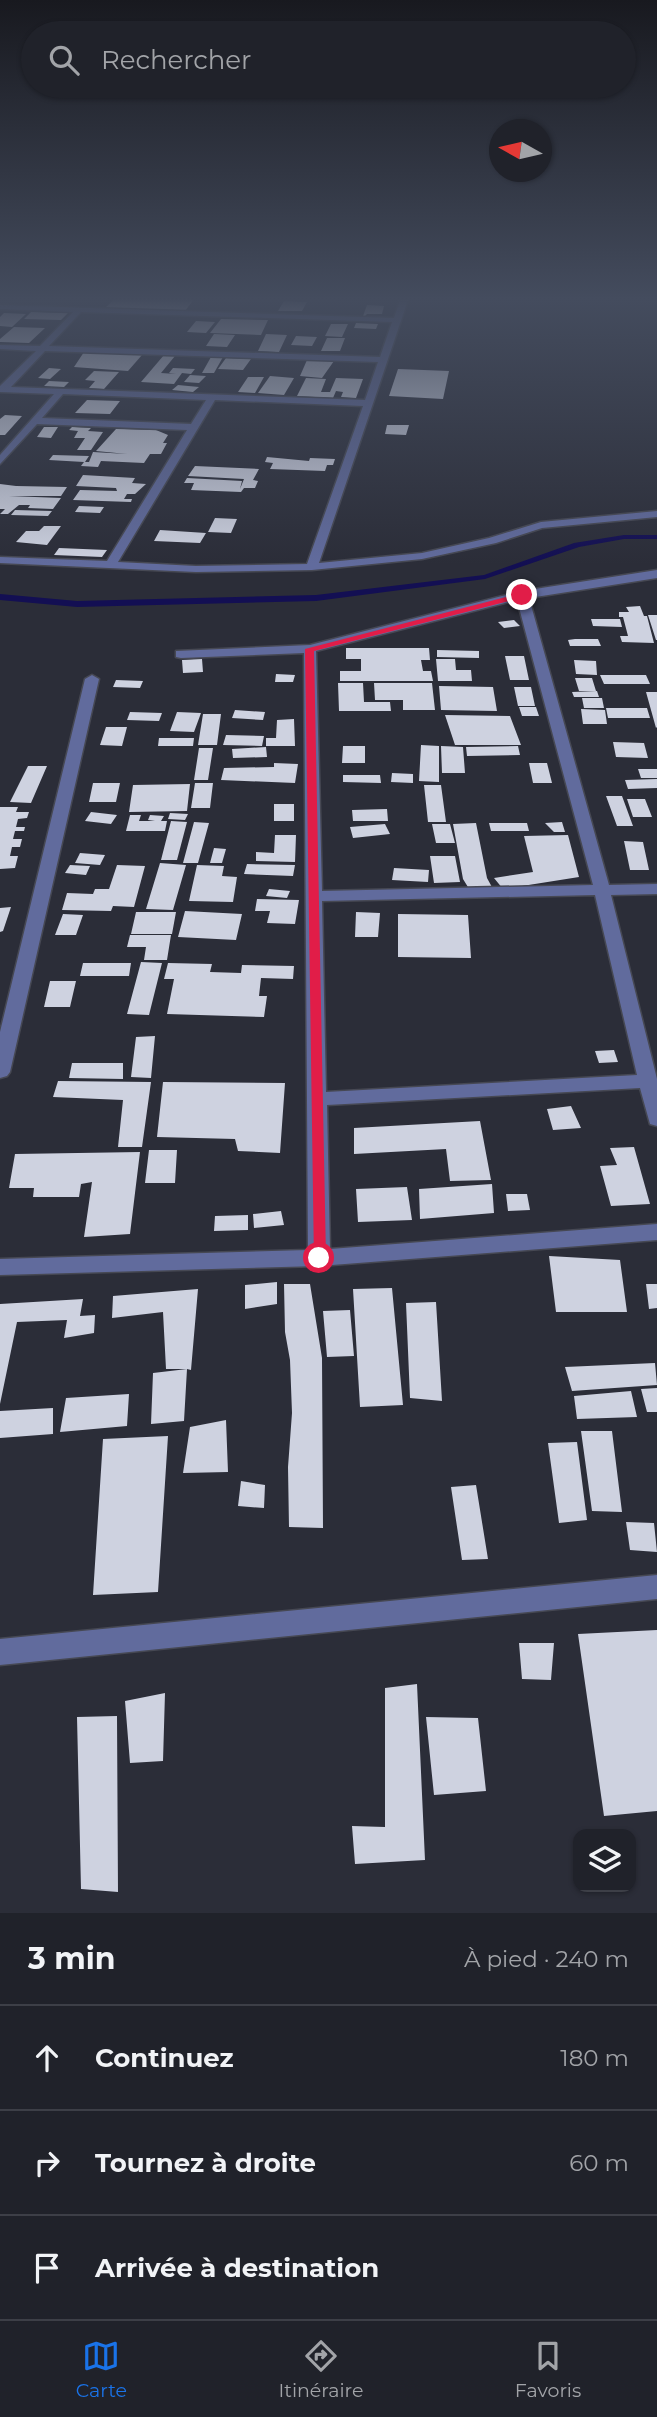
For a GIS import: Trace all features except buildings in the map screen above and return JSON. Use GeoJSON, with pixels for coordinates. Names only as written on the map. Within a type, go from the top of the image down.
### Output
{"type":"FeatureCollection","features":[{"type":"Feature","properties":{"kind":"street"},"geometry":{"type":"LineString","coordinates":[[312,567],[374,386]]}},
{"type":"Feature","properties":{"kind":"street"},"geometry":{"type":"LineString","coordinates":[[2,389],[368,402]]}},
{"type":"Feature","properties":{"kind":"street"},"geometry":{"type":"LineString","coordinates":[[0,461],[61,391]]}},
{"type":"Feature","properties":{"kind":"street"},"geometry":{"type":"LineString","coordinates":[[109,566],[212,397]]}},
{"type":"Feature","properties":{"kind":"street"},"geometry":{"type":"LineString","coordinates":[[35,421],[194,427]]}},
{"type":"Feature","properties":{"kind":"street"},"geometry":{"type":"LineString","coordinates":[[0,443],[15,443]]}},
{"type":"Feature","properties":{"kind":"street"},"geometry":{"type":"LineString","coordinates":[[0,560],[196,569],[312,567],[422,556],[492,541],[541,525],[657,514]]}},
{"type":"Feature","properties":{"kind":"street"},"geometry":{"type":"LineString","coordinates":[[181,654],[310,649],[522,595],[657,574]]}},
{"type":"Feature","properties":{"kind":"street"},"geometry":{"type":"LineString","coordinates":[[522,595],[601,890],[657,1119]]}},
{"type":"Feature","properties":{"kind":"street"},"geometry":{"type":"LineString","coordinates":[[310,649],[319,1258]]}},
{"type":"Feature","properties":{"kind":"street"},"geometry":{"type":"LineString","coordinates":[[0,1072],[92,679]]}},
{"type":"Feature","properties":{"kind":"street"},"geometry":{"type":"LineString","coordinates":[[315,896],[657,889]]}},
{"type":"Feature","properties":{"kind":"street"},"geometry":{"type":"LineString","coordinates":[[316,1100],[648,1081]]}},
{"type":"Feature","properties":{"kind":"street"},"geometry":{"type":"LineString","coordinates":[[0,1267],[319,1258],[657,1231]]}},
{"type":"Feature","properties":{"kind":"street"},"geometry":{"type":"LineString","coordinates":[[0,1652],[657,1587]]}},
{"type":"Feature","properties":{"kind":"waterway"},"geometry":{"type":"LineString","coordinates":[[0,597],[77,604],[316,598],[485,577],[577,545],[624,537],[657,537]]}},
{"type":"Feature","properties":{"kind":"route"},"geometry":{"type":"LineString","coordinates":[[319,1258],[310,649],[522,595]]}}]}
